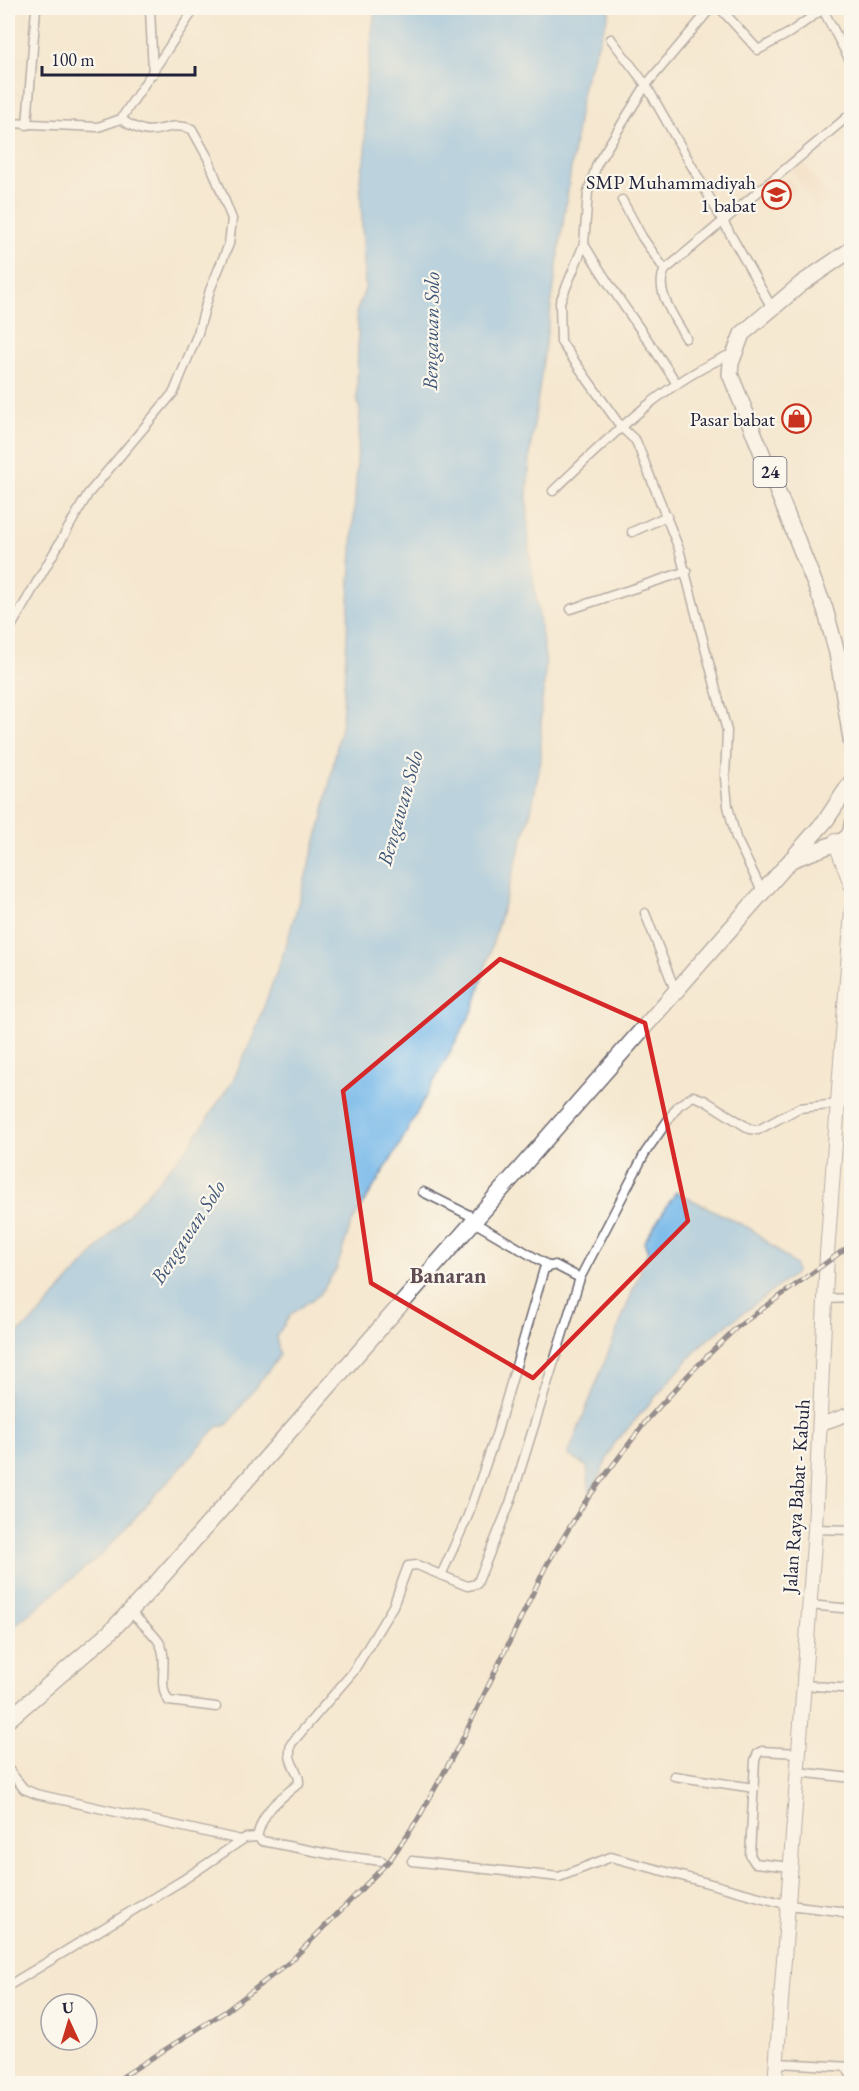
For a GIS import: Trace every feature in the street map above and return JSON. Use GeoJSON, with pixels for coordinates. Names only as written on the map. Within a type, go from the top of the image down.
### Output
{"type":"FeatureCollection","features":[{"type":"Feature","properties":{"kind":"highway","name":"24"},"geometry":{"type":"LineString","coordinates":[[852,249],[801,284],[742,334],[730,374],[825,609],[837,653],[852,745]]}},
{"type":"Feature","properties":{"kind":"highway"},"geometry":{"type":"LineString","coordinates":[[8,1720],[130,1612],[826,820],[852,781]]}},
{"type":"Feature","properties":{"kind":"highway"},"geometry":{"type":"LineString","coordinates":[[789,860],[847,837],[851,827],[848,819],[841,814],[833,815],[826,820]]}},
{"type":"Feature","properties":{"kind":"highway"},"geometry":{"type":"LineString","coordinates":[[826,820],[825,833],[835,841]]}},
{"type":"Feature","properties":{"kind":"main road"},"geometry":{"type":"LineString","coordinates":[[835,841],[852,887]]}},
{"type":"Feature","properties":{"kind":"main road","name":"Jalan Raya Babat - Kabuh"},"geometry":{"type":"LineString","coordinates":[[775,2084],[822,1424],[825,1299],[839,1104],[846,1083],[852,910]]}},
{"type":"Feature","properties":{"kind":"street"},"geometry":{"type":"LineString","coordinates":[[27,125],[36,8]]}},
{"type":"Feature","properties":{"kind":"street"},"geometry":{"type":"LineString","coordinates":[[150,8],[153,74]]}},
{"type":"Feature","properties":{"kind":"street"},"geometry":{"type":"LineString","coordinates":[[8,123],[98,127],[121,119],[195,8]]}},
{"type":"Feature","properties":{"kind":"street"},"geometry":{"type":"LineString","coordinates":[[711,8],[646,85],[597,164],[588,192],[584,244],[560,302],[561,342],[621,427],[636,441],[667,516],[687,571],[727,731],[725,778],[728,806],[736,838],[762,891]]}},
{"type":"Feature","properties":{"kind":"street"},"geometry":{"type":"LineString","coordinates":[[720,8],[758,50],[789,33],[822,8],[852,64]]}},
{"type":"Feature","properties":{"kind":"street"},"geometry":{"type":"LineString","coordinates":[[611,39],[646,85],[772,308]]}},
{"type":"Feature","properties":{"kind":"street"},"geometry":{"type":"LineString","coordinates":[[686,338],[668,304],[662,282],[665,270],[721,220],[852,113]]}},
{"type":"Feature","properties":{"kind":"street"},"geometry":{"type":"LineString","coordinates":[[8,632],[88,494],[174,392],[198,333],[210,290],[229,244],[232,219],[208,159],[192,129],[175,126],[148,132],[139,131],[121,119]]}},
{"type":"Feature","properties":{"kind":"street"},"geometry":{"type":"LineString","coordinates":[[622,201],[642,237],[665,270]]}},
{"type":"Feature","properties":{"kind":"street"},"geometry":{"type":"LineString","coordinates":[[584,244],[608,286],[644,332],[677,384]]}},
{"type":"Feature","properties":{"kind":"street"},"geometry":{"type":"LineString","coordinates":[[554,491],[621,427],[694,372],[735,352]]}},
{"type":"Feature","properties":{"kind":"street"},"geometry":{"type":"LineString","coordinates":[[632,532],[667,516]]}},
{"type":"Feature","properties":{"kind":"street"},"geometry":{"type":"LineString","coordinates":[[571,609],[687,571]]}},
{"type":"Feature","properties":{"kind":"street"},"geometry":{"type":"LineString","coordinates":[[645,913],[675,990]]}},
{"type":"Feature","properties":{"kind":"street"},"geometry":{"type":"LineString","coordinates":[[257,1837],[264,1814],[299,1783],[299,1776],[291,1765],[291,1744],[353,1672],[393,1606],[407,1568],[417,1565],[467,1586],[477,1584],[510,1503],[572,1302],[581,1281],[580,1278],[645,1153],[678,1106],[693,1096],[704,1100],[750,1129],[758,1130],[799,1108],[839,1104]]}},
{"type":"Feature","properties":{"kind":"street"},"geometry":{"type":"LineString","coordinates":[[423,1192],[549,1266],[560,1267],[580,1278]]}},
{"type":"Feature","properties":{"kind":"street"},"geometry":{"type":"LineString","coordinates":[[442,1574],[467,1518],[499,1424],[543,1271],[549,1266]]}},
{"type":"Feature","properties":{"kind":"street"},"geometry":{"type":"LineString","coordinates":[[825,1299],[852,1298]]}},
{"type":"Feature","properties":{"kind":"street"},"geometry":{"type":"LineString","coordinates":[[822,1424],[852,1413]]}},
{"type":"Feature","properties":{"kind":"street"},"geometry":{"type":"LineString","coordinates":[[815,1529],[852,1530]]}},
{"type":"Feature","properties":{"kind":"street"},"geometry":{"type":"LineString","coordinates":[[809,1605],[852,1609]]}},
{"type":"Feature","properties":{"kind":"street"},"geometry":{"type":"LineString","coordinates":[[130,1612],[160,1643],[164,1659],[164,1695],[169,1701],[175,1704],[216,1707]]}},
{"type":"Feature","properties":{"kind":"street"},"geometry":{"type":"LineString","coordinates":[[804,1685],[852,1689]]}},
{"type":"Feature","properties":{"kind":"street"},"geometry":{"type":"LineString","coordinates":[[791,1868],[753,1862],[750,1855],[754,1788],[758,1753],[799,1753]]}},
{"type":"Feature","properties":{"kind":"street"},"geometry":{"type":"LineString","coordinates":[[8,1769],[24,1789],[36,1794],[242,1840]]}},
{"type":"Feature","properties":{"kind":"street"},"geometry":{"type":"LineString","coordinates":[[798,1772],[852,1778]]}},
{"type":"Feature","properties":{"kind":"street"},"geometry":{"type":"LineString","coordinates":[[674,1776],[754,1788]]}},
{"type":"Feature","properties":{"kind":"street"},"geometry":{"type":"LineString","coordinates":[[8,1986],[183,1880],[242,1840],[257,1837],[262,1841],[283,1846],[382,1861]]}},
{"type":"Feature","properties":{"kind":"street"},"geometry":{"type":"LineString","coordinates":[[412,1861],[559,1877],[611,1857],[789,1905],[839,1911],[852,1917]]}},
{"type":"Feature","properties":{"kind":"street"},"geometry":{"type":"LineString","coordinates":[[777,2063],[849,2068],[852,2077]]}},
{"type":"Feature","properties":{"kind":"highlighted area"},"geometry":{"type":"Polygon","coordinates":[[[500,959],[645,1023],[688,1221],[533,1378],[371,1283],[343,1091],[500,959]]]}},
{"type":"Feature","properties":{"kind":"shaded area"},"geometry":{"type":"Polygon","coordinates":[[[803,161],[829,200],[816,209],[791,169],[803,161]]]}},
{"type":"Feature","properties":{"kind":"shaded area","name":"SMP Muhammadiyah 1 babat"},"geometry":{"type":"Polygon","coordinates":[[[788,177],[796,188],[766,211],[757,201],[788,177]]]}},
{"type":"Feature","properties":{"kind":"water","name":"Bengawan Solo"},"geometry":{"type":"Polygon","coordinates":[[[375,8],[611,8],[583,86],[531,445],[527,496],[529,552],[546,663],[541,712],[541,761],[531,811],[474,1008],[396,1151],[351,1224],[337,1268],[320,1294],[291,1314],[276,1337],[280,1355],[227,1425],[217,1427],[104,1552],[8,1631],[8,1341],[35,1319],[189,1146],[232,1082],[252,1039],[285,949],[322,820],[342,721],[360,411],[357,399],[358,327],[356,313],[365,289],[360,178],[366,153],[364,103],[375,8]]]}},
{"type":"Feature","properties":{"kind":"water"},"geometry":{"type":"Polygon","coordinates":[[[676,1192],[751,1229],[795,1265],[796,1273],[702,1344],[614,1444],[590,1497],[587,1467],[568,1455],[648,1252],[644,1242],[676,1192]]]}},
{"type":"Feature","properties":{"kind":"railway"},"geometry":{"type":"LineString","coordinates":[[111,2084],[226,2011],[291,1961],[390,1860],[418,1819],[463,1738],[546,1566],[585,1502],[647,1420],[736,1328],[852,1244]]}},
{"type":"Feature","properties":{"kind":"place","name":"SMP Muhammadiyah 1 babat"},"geometry":{"type":"Point","coordinates":[777,194]}},
{"type":"Feature","properties":{"kind":"place","name":"Pasar babat"},"geometry":{"type":"Point","coordinates":[796,419]}},
{"type":"Feature","properties":{"kind":"district","name":"Banaran"},"geometry":{"type":"Point","coordinates":[448,1275]}}]}
